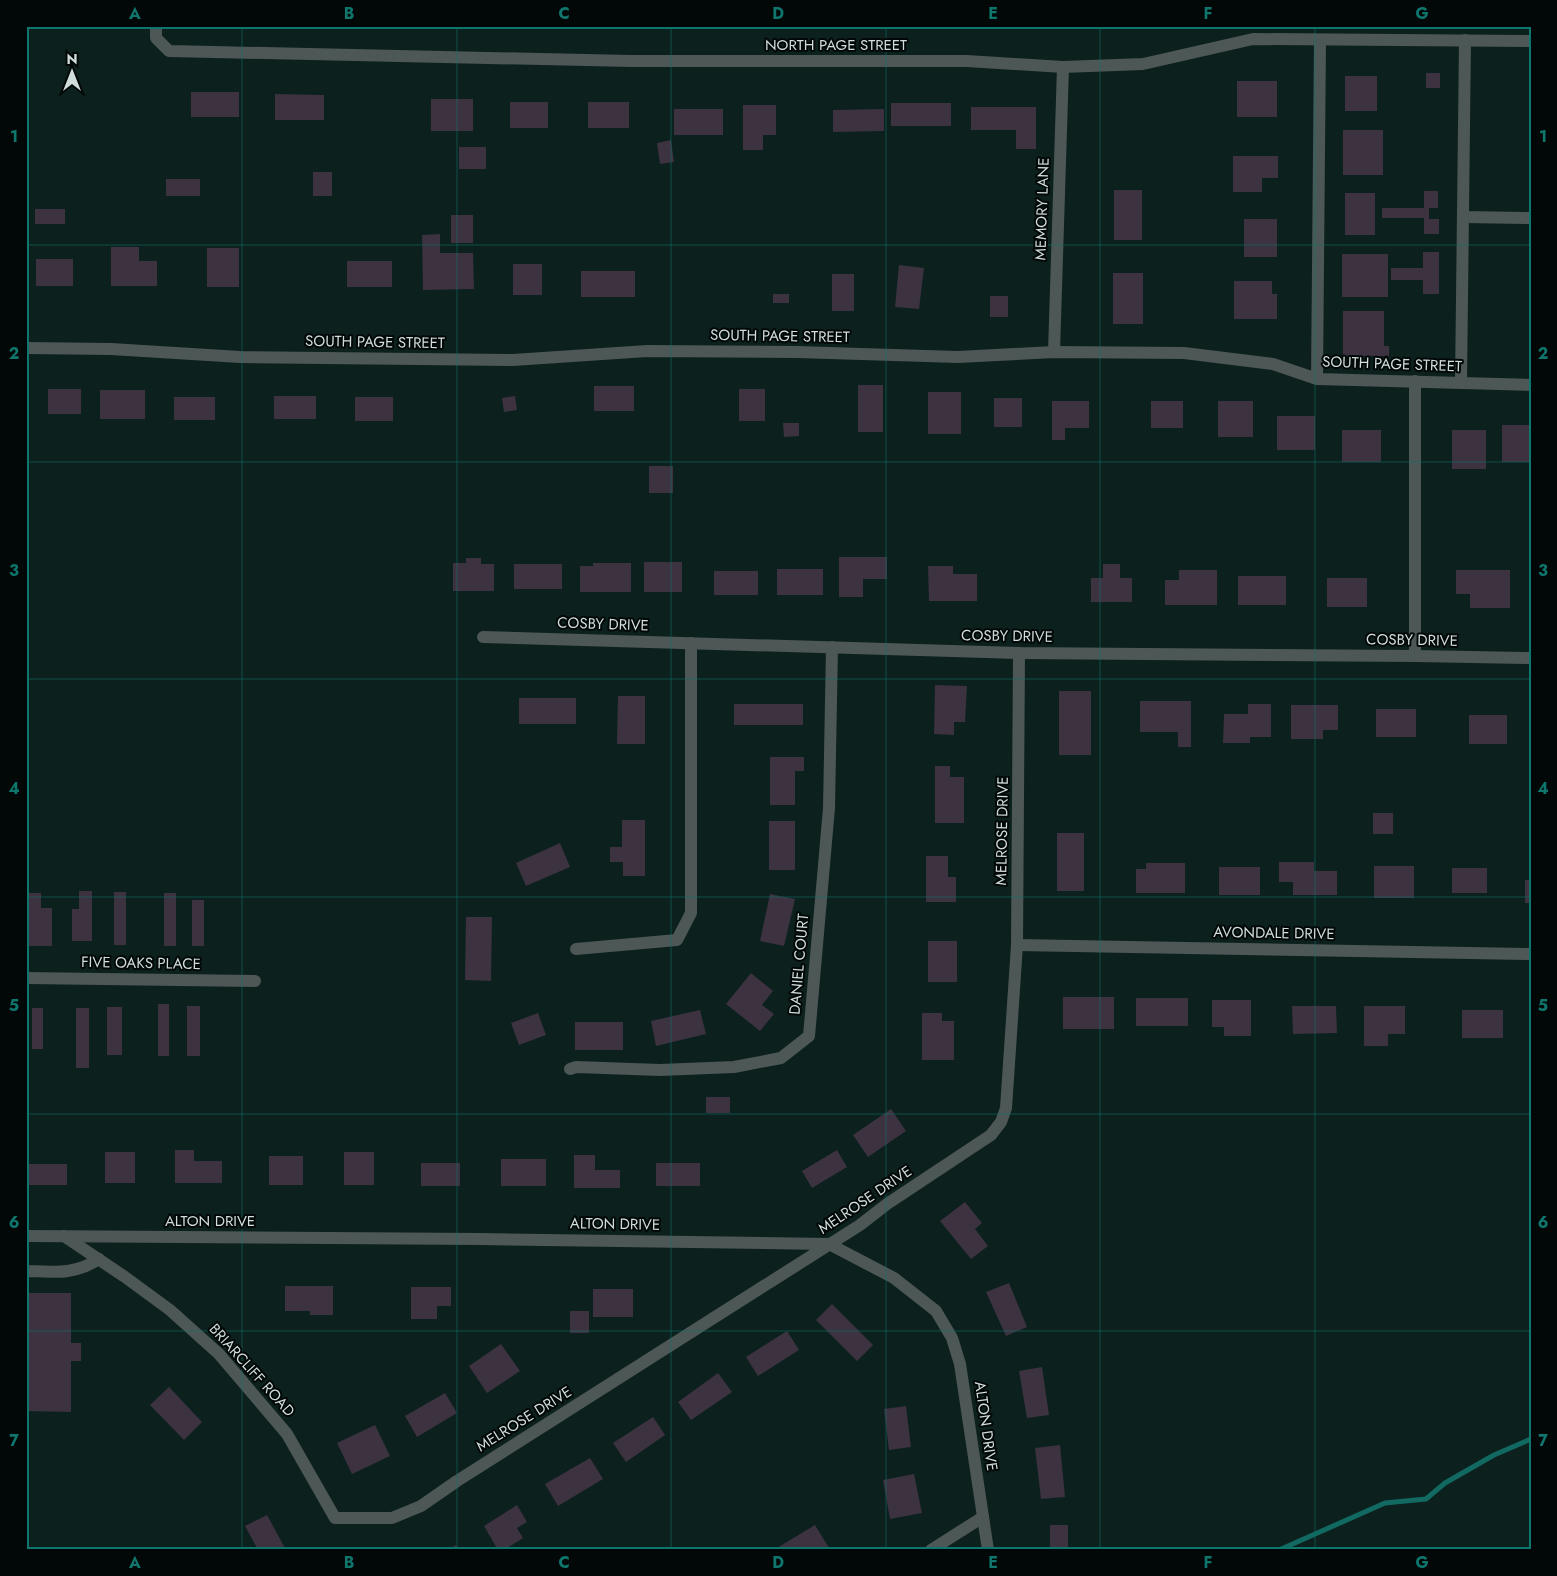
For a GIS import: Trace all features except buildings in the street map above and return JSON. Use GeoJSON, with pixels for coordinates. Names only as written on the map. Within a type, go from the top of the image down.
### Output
{"type":"FeatureCollection","features":[{"type":"Feature","properties":{"kind":"street","name":"NORTH PAGE STREET"},"geometry":{"type":"LineString","coordinates":[[156,26],[156,38],[169,51],[631,62],[967,61],[1063,67],[1143,64],[1253,39],[1531,41]]}},
{"type":"Feature","properties":{"kind":"street"},"geometry":{"type":"LineString","coordinates":[[1317,379],[1320,40]]}},
{"type":"Feature","properties":{"kind":"street"},"geometry":{"type":"LineString","coordinates":[[1461,383],[1465,40]]}},
{"type":"Feature","properties":{"kind":"street","name":"MEMORY LANE"},"geometry":{"type":"LineString","coordinates":[[1054,352],[1063,67]]}},
{"type":"Feature","properties":{"kind":"street"},"geometry":{"type":"LineString","coordinates":[[1463,217],[1531,218]]}},
{"type":"Feature","properties":{"kind":"street","name":"SOUTH PAGE STREET"},"geometry":{"type":"LineString","coordinates":[[26,348],[111,349],[240,357],[513,360],[647,351],[797,352],[958,357],[1054,352],[1184,353],[1273,364],[1317,379],[1531,385]]}},
{"type":"Feature","properties":{"kind":"street"},"geometry":{"type":"LineString","coordinates":[[1415,382],[1415,656]]}},
{"type":"Feature","properties":{"kind":"street","name":"COSBY DRIVE"},"geometry":{"type":"LineString","coordinates":[[483,636],[1019,654],[1531,658]]}},
{"type":"Feature","properties":{"kind":"street"},"geometry":{"type":"LineString","coordinates":[[576,949],[677,940],[691,914],[691,643]]}},
{"type":"Feature","properties":{"kind":"street","name":"DANIEL COURT"},"geometry":{"type":"LineString","coordinates":[[570,1069],[576,1067],[696,1070],[734,1067],[781,1058],[809,1036],[828,808],[832,648]]}},
{"type":"Feature","properties":{"kind":"street","name":"MELROSE DRIVE"},"geometry":{"type":"LineString","coordinates":[[335,1518],[392,1518],[421,1506],[457,1481],[860,1225],[887,1204],[991,1135],[1001,1122],[1006,1108],[1017,945],[1019,654]]}},
{"type":"Feature","properties":{"kind":"street","name":"AVONDALE DRIVE"},"geometry":{"type":"LineString","coordinates":[[1017,945],[1531,954]]}},
{"type":"Feature","properties":{"kind":"street","name":"FIVE OAKS PLACE"},"geometry":{"type":"LineString","coordinates":[[26,978],[254,981]]}},
{"type":"Feature","properties":{"kind":"street","name":"ALTON DRIVE"},"geometry":{"type":"LineString","coordinates":[[26,1236],[481,1239],[829,1244],[894,1278],[936,1311],[952,1338],[960,1364],[988,1550]]}},
{"type":"Feature","properties":{"kind":"street","name":"BRIARCLIFF ROAD"},"geometry":{"type":"LineString","coordinates":[[64,1236],[170,1310],[218,1354],[287,1434],[335,1518]]}},
{"type":"Feature","properties":{"kind":"street"},"geometry":{"type":"LineString","coordinates":[[26,1271],[70,1271],[80,1269],[99,1259]]}},
{"type":"Feature","properties":{"kind":"street"},"geometry":{"type":"LineString","coordinates":[[931,1550],[983,1517]]}},
{"type":"Feature","properties":{"kind":"waterway"},"geometry":{"type":"LineString","coordinates":[[1279,1550],[1385,1503],[1426,1499],[1445,1483],[1494,1455],[1531,1439]]}}]}
